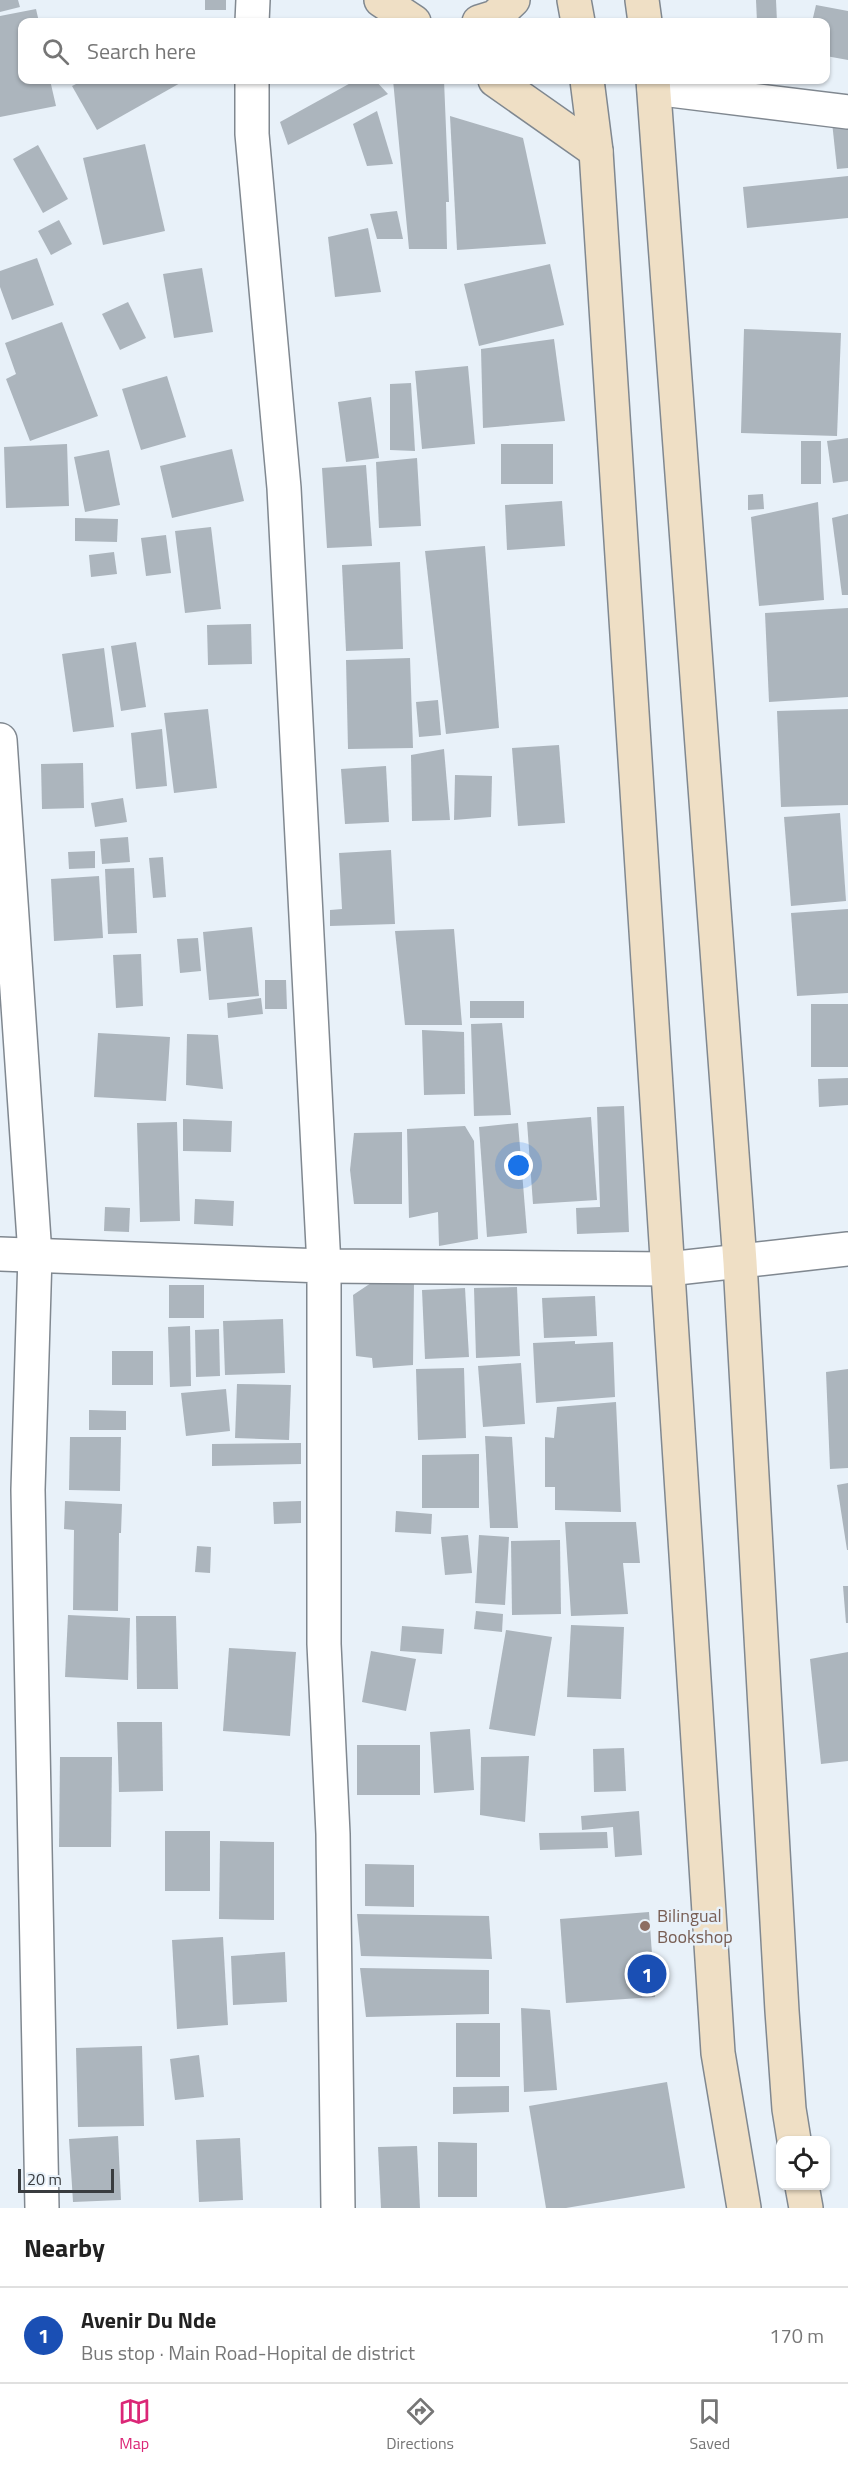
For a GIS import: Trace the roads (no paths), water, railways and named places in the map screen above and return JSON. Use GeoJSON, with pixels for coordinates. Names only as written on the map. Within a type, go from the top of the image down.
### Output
{"type":"FeatureCollection","features":[{"type":"Feature","properties":{"kind":"main road"},"geometry":{"type":"LineString","coordinates":[[381,0],[408,18]]}},
{"type":"Feature","properties":{"kind":"main road"},"geometry":{"type":"LineString","coordinates":[[492,18],[513,0]]}},
{"type":"Feature","properties":{"kind":"main road"},"geometry":{"type":"LineString","coordinates":[[574,0],[577,18]]}},
{"type":"Feature","properties":{"kind":"main road"},"geometry":{"type":"LineString","coordinates":[[642,0],[644,18]]}},
{"type":"Feature","properties":{"kind":"main road"},"geometry":{"type":"LineString","coordinates":[[501,84],[596,151]]}},
{"type":"Feature","properties":{"kind":"main road"},"geometry":{"type":"LineString","coordinates":[[588,84],[596,151],[718,2053],[744,2208]]}},
{"type":"Feature","properties":{"kind":"main road"},"geometry":{"type":"LineString","coordinates":[[653,84],[740,1262],[777,1917],[789,2109],[793,2136]]}},
{"type":"Feature","properties":{"kind":"main road"},"geometry":{"type":"LineString","coordinates":[[803,2190],[807,2208]]}},
{"type":"Feature","properties":{"kind":"street"},"geometry":{"type":"LineString","coordinates":[[252,18],[253,0]]}},
{"type":"Feature","properties":{"kind":"street"},"geometry":{"type":"LineString","coordinates":[[252,84],[252,134],[284,488],[324,1266],[324,1644],[333,1834],[338,2208]]}},
{"type":"Feature","properties":{"kind":"street"},"geometry":{"type":"LineString","coordinates":[[653,84],[848,112]]}},
{"type":"Feature","properties":{"kind":"street"},"geometry":{"type":"LineString","coordinates":[[0,740],[35,1255],[14,1489],[42,2208]]}},
{"type":"Feature","properties":{"kind":"street"},"geometry":{"type":"LineString","coordinates":[[0,1254],[324,1266],[668,1269],[848,1249]]}},
{"type":"Feature","properties":{"kind":"place","name":"Bilingual Bookshop"},"geometry":{"type":"Point","coordinates":[645,1926]}},
{"type":"Feature","properties":{"kind":"place","name":"Avenir Du Nde"},"geometry":{"type":"Point","coordinates":[647,1974]}}]}
